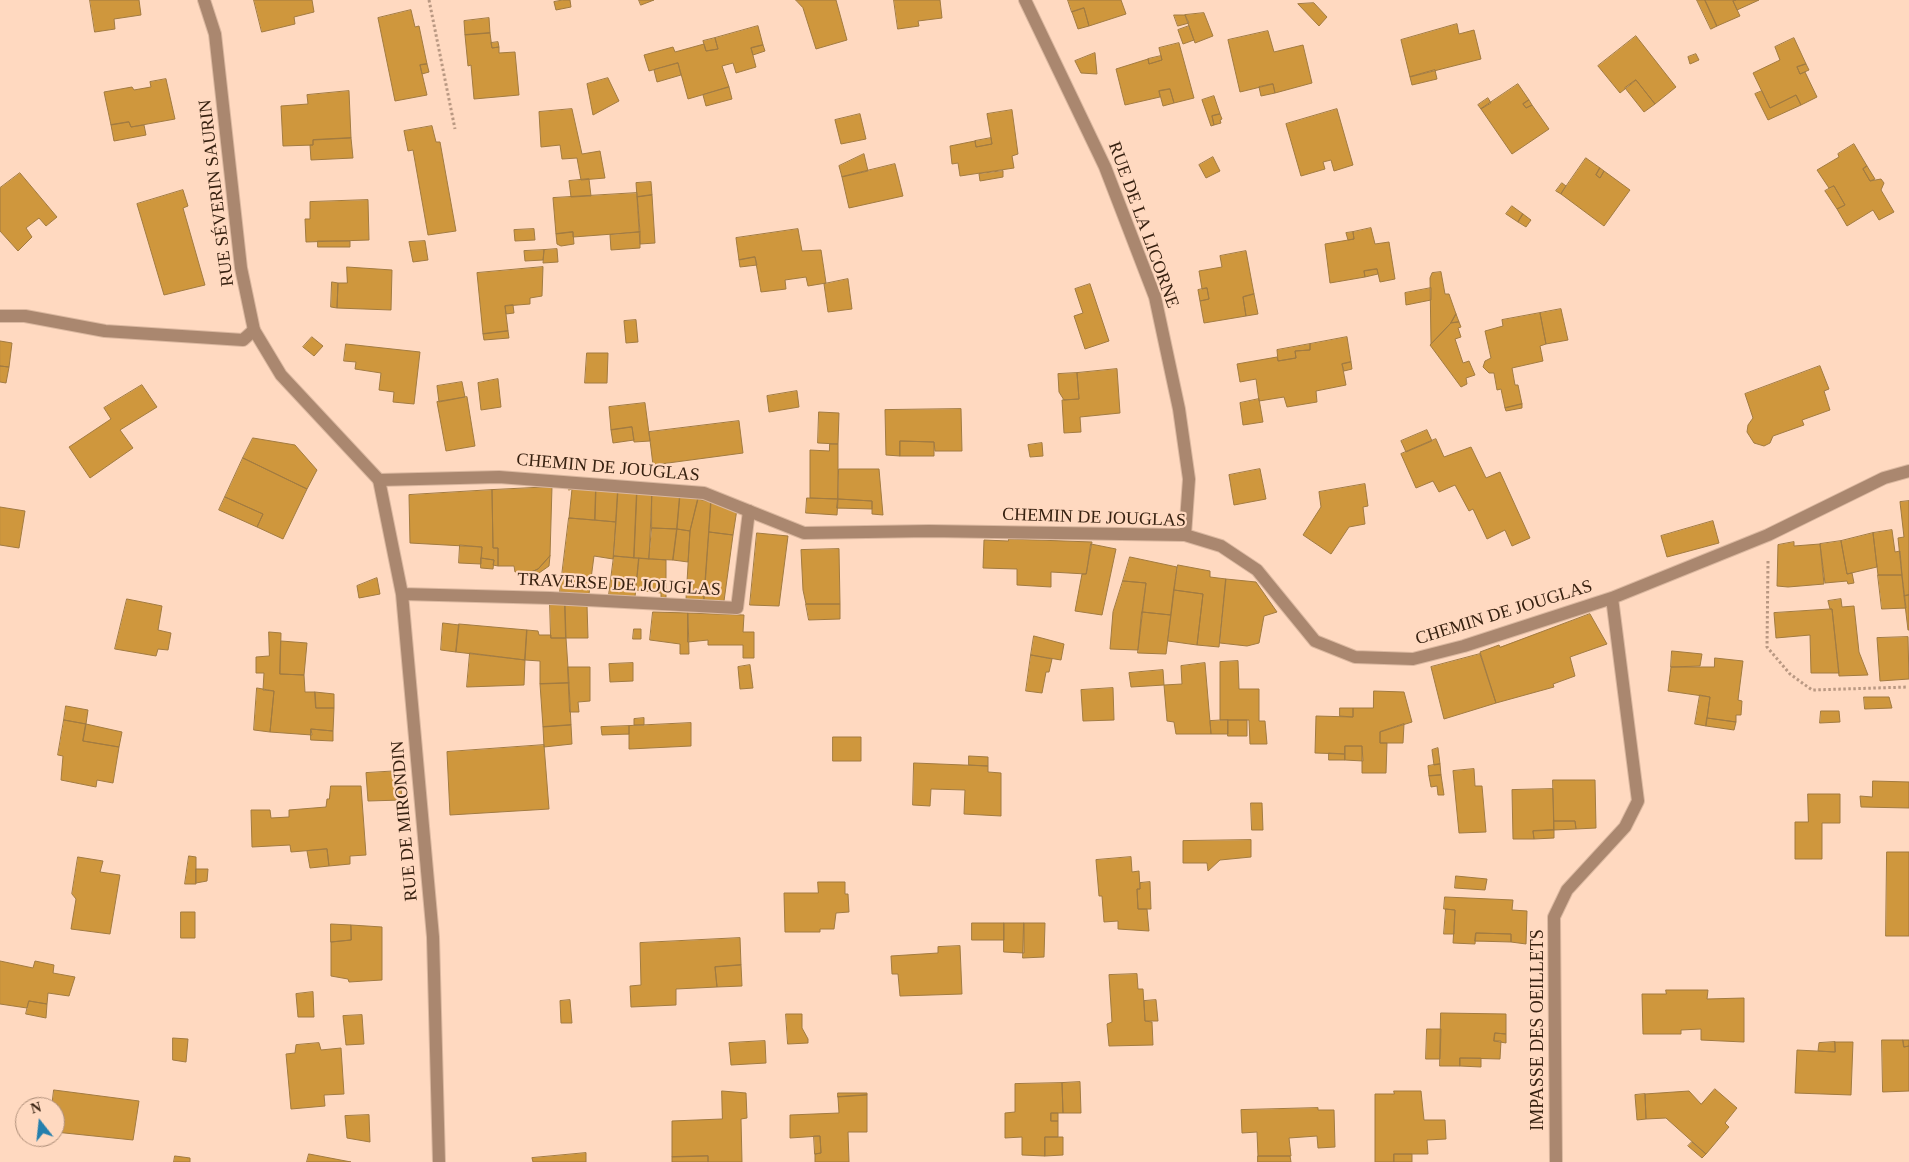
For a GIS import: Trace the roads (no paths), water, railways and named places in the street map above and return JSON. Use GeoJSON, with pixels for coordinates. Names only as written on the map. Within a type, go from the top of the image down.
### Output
{"type":"FeatureCollection","features":[{"type":"Feature","properties":{"kind":"street","name":"RUE SÉVERIN SAURIN"},"geometry":{"type":"LineString","coordinates":[[204,0],[215,34],[241,268],[254,330],[281,375],[380,480]]}},
{"type":"Feature","properties":{"kind":"street","name":"RUE DE LA LICORNE"},"geometry":{"type":"LineString","coordinates":[[1025,0],[1105,167],[1155,297],[1179,409],[1189,479],[1185,535]]}},
{"type":"Feature","properties":{"kind":"street"},"geometry":{"type":"LineString","coordinates":[[0,316],[25,316],[104,331],[243,340],[254,330]]}},
{"type":"Feature","properties":{"kind":"street","name":"CHEMIN DE JOUGLAS"},"geometry":{"type":"LineString","coordinates":[[380,480],[500,477],[704,493],[804,533],[929,531],[1185,535],[1221,546],[1257,570],[1316,641],[1355,657],[1412,659],[1464,646],[1612,598],[1768,535],[1884,478],[1909,472]]}},
{"type":"Feature","properties":{"kind":"street","name":"RUE DE MIRONDIN"},"geometry":{"type":"LineString","coordinates":[[380,480],[402,594],[433,937],[439,1162]]}},
{"type":"Feature","properties":{"kind":"street","name":"TRAVERSE DE JOUGLAS"},"geometry":{"type":"LineString","coordinates":[[402,594],[550,598],[737,608],[749,511]]}},
{"type":"Feature","properties":{"kind":"street","name":"IMPASSE DES OEILLETS"},"geometry":{"type":"LineString","coordinates":[[1556,1162],[1554,917],[1567,890],[1626,828],[1638,800],[1612,598]]}}]}
